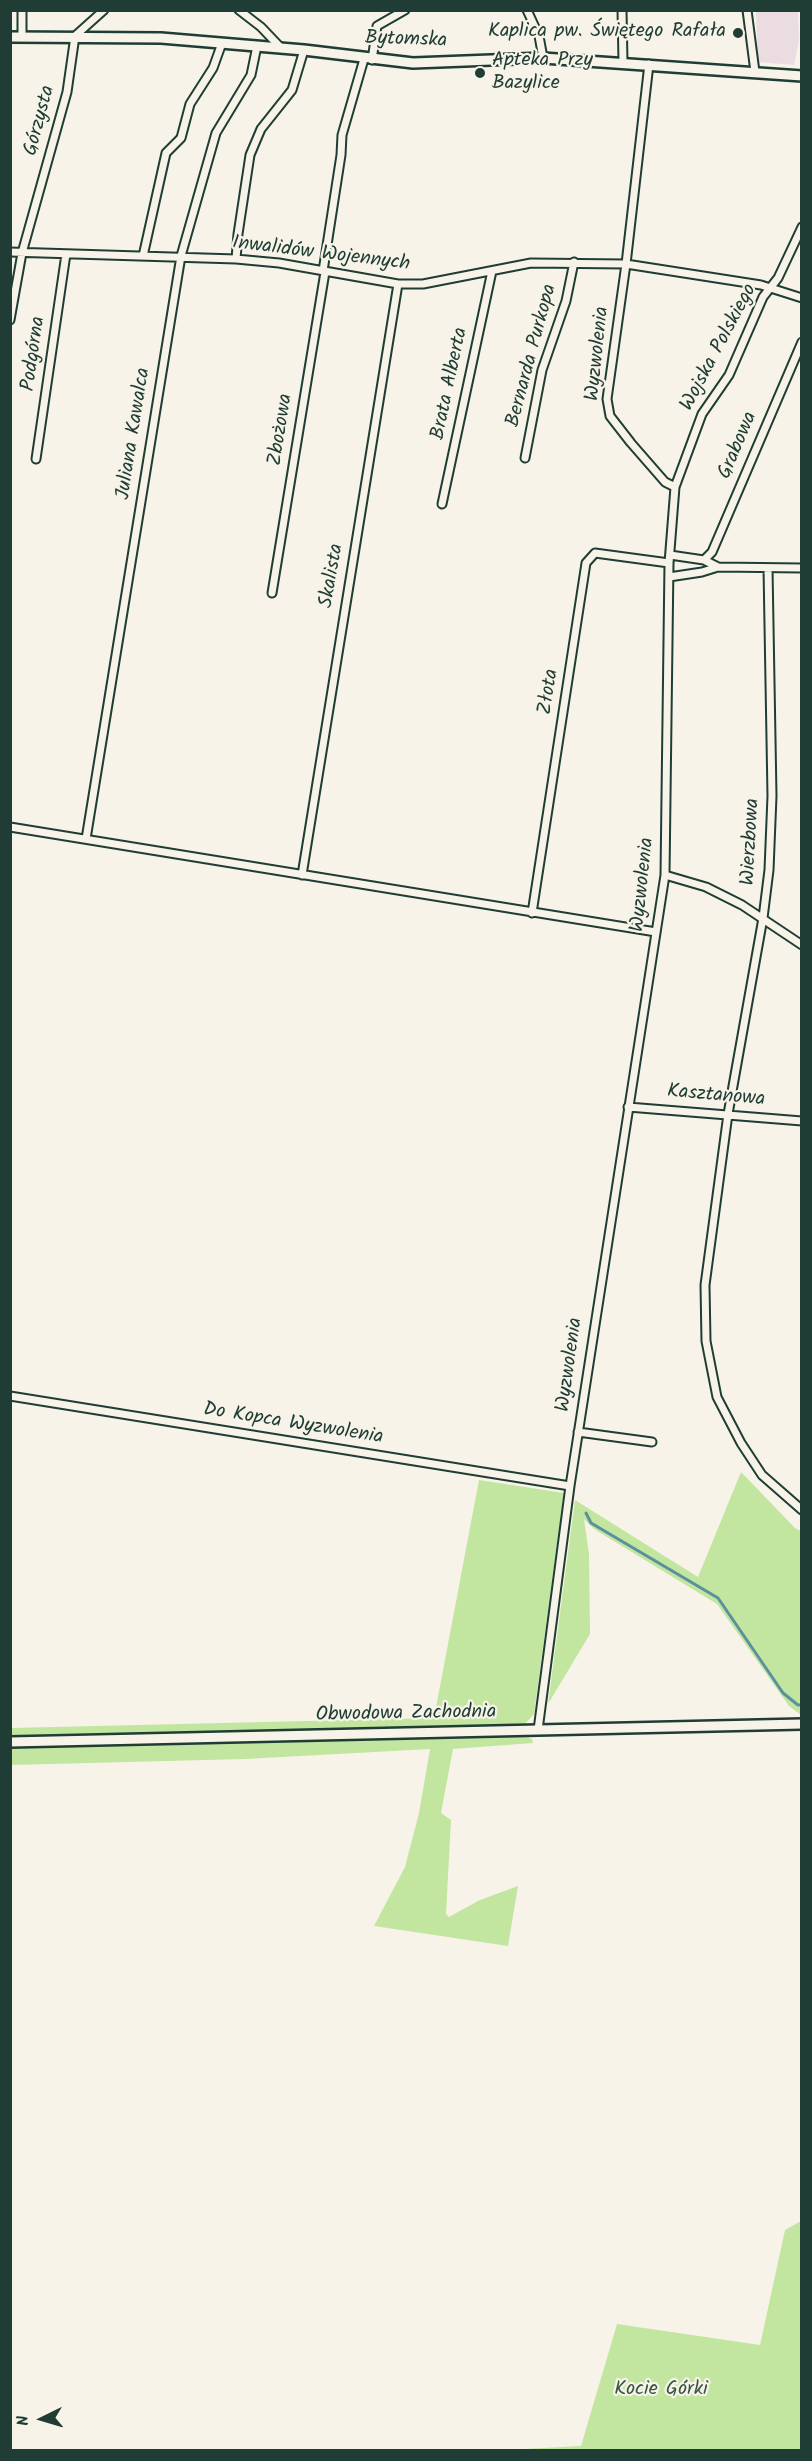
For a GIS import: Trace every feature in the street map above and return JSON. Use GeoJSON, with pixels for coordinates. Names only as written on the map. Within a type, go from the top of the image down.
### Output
{"type":"FeatureCollection","features":[{"type":"Feature","properties":{"kind":"street"},"geometry":{"type":"LineString","coordinates":[[22,10],[22,37]]}},
{"type":"Feature","properties":{"kind":"street"},"geometry":{"type":"LineString","coordinates":[[75,36],[104,10]]}},
{"type":"Feature","properties":{"kind":"street"},"geometry":{"type":"LineString","coordinates":[[238,10],[261,27],[281,48]]}},
{"type":"Feature","properties":{"kind":"street","name":"Zbożowa"},"geometry":{"type":"LineString","coordinates":[[272,593],[324,271],[342,135],[377,26],[405,10]]}},
{"type":"Feature","properties":{"kind":"street"},"geometry":{"type":"LineString","coordinates":[[527,10],[539,36],[543,58]]}},
{"type":"Feature","properties":{"kind":"street"},"geometry":{"type":"LineString","coordinates":[[622,10],[623,62]]}},
{"type":"Feature","properties":{"kind":"street"},"geometry":{"type":"LineString","coordinates":[[747,10],[755,72]]}},
{"type":"Feature","properties":{"kind":"street","name":"Górzysta"},"geometry":{"type":"LineString","coordinates":[[10,320],[22,253],[67,92],[75,36]]}},
{"type":"Feature","properties":{"kind":"street","name":"Bytomska"},"geometry":{"type":"LineString","coordinates":[[10,37],[161,38],[304,50],[413,63],[543,58],[801,76]]}},
{"type":"Feature","properties":{"kind":"street"},"geometry":{"type":"LineString","coordinates":[[143,256],[165,153],[181,138],[190,104],[213,68],[222,43]]}},
{"type":"Feature","properties":{"kind":"street","name":"Juliana Kawalca"},"geometry":{"type":"LineString","coordinates":[[86,839],[181,256],[216,133],[251,75],[257,46]]}},
{"type":"Feature","properties":{"kind":"street"},"geometry":{"type":"LineString","coordinates":[[236,259],[250,155],[261,129],[292,90],[304,50]]}},
{"type":"Feature","properties":{"kind":"street","name":"Wyzwolenia"},"geometry":{"type":"LineString","coordinates":[[538,1730],[578,1432],[665,875],[669,564],[675,487],[665,482],[610,416],[607,399],[626,264],[649,64]]}},
{"type":"Feature","properties":{"kind":"street","name":"Wojska Polskiego"},"geometry":{"type":"LineString","coordinates":[[675,487],[702,414],[729,375],[763,297],[787,260],[801,227]]}},
{"type":"Feature","properties":{"kind":"street","name":"Inwalidów Wojennych"},"geometry":{"type":"LineString","coordinates":[[10,252],[236,259],[398,284],[423,284],[531,263],[626,264],[770,288],[801,298]]}},
{"type":"Feature","properties":{"kind":"street","name":"Podgórna"},"geometry":{"type":"LineString","coordinates":[[36,459],[66,254]]}},
{"type":"Feature","properties":{"kind":"street","name":"Bernarda Purkopa"},"geometry":{"type":"LineString","coordinates":[[525,458],[542,370],[566,301],[574,262]]}},
{"type":"Feature","properties":{"kind":"street","name":"Brata Alberta"},"geometry":{"type":"LineString","coordinates":[[442,504],[492,271]]}},
{"type":"Feature","properties":{"kind":"street","name":"Skalista"},"geometry":{"type":"LineString","coordinates":[[302,875],[398,284]]}},
{"type":"Feature","properties":{"kind":"street","name":"Grabowa"},"geometry":{"type":"LineString","coordinates":[[704,560],[712,552],[801,342]]}},
{"type":"Feature","properties":{"kind":"street","name":"Złota"},"geometry":{"type":"LineString","coordinates":[[532,913],[586,562],[595,553],[669,564]]}},
{"type":"Feature","properties":{"kind":"street"},"geometry":{"type":"LineString","coordinates":[[670,555],[704,560],[718,567]]}},
{"type":"Feature","properties":{"kind":"street"},"geometry":{"type":"LineString","coordinates":[[669,577],[718,567],[801,568]]}},
{"type":"Feature","properties":{"kind":"street","name":"Wierzbowa"},"geometry":{"type":"LineString","coordinates":[[768,568],[772,796],[769,870],[763,918],[728,1114],[705,1285],[706,1341],[717,1397],[741,1443],[762,1475],[801,1510]]}},
{"type":"Feature","properties":{"kind":"street"},"geometry":{"type":"LineString","coordinates":[[10,827],[656,933]]}},
{"type":"Feature","properties":{"kind":"street"},"geometry":{"type":"LineString","coordinates":[[665,875],[706,887],[742,904],[801,945]]}},
{"type":"Feature","properties":{"kind":"street","name":"Kasztanowa"},"geometry":{"type":"LineString","coordinates":[[628,1107],[801,1120]]}},
{"type":"Feature","properties":{"kind":"street","name":"Do Kopca Wyzwolenia"},"geometry":{"type":"LineString","coordinates":[[10,1396],[570,1486]]}},
{"type":"Feature","properties":{"kind":"street"},"geometry":{"type":"LineString","coordinates":[[578,1432],[652,1442]]}},
{"type":"Feature","properties":{"kind":"street","name":"Obwodowa Zachodnia"},"geometry":{"type":"LineString","coordinates":[[10,1742],[801,1724]]}},
{"type":"Feature","properties":{"kind":"shaded area"},"geometry":{"type":"Polygon","coordinates":[[[756,11],[798,11],[799,40],[794,65],[758,62],[756,11]]]}},
{"type":"Feature","properties":{"kind":"green space"},"geometry":{"type":"Polygon","coordinates":[[[741,1472],[795,1528],[801,1531],[801,1715],[789,1706],[717,1604],[594,1529],[584,1519],[589,1554],[590,1634],[548,1704],[575,1500],[698,1577],[741,1472]]]}},
{"type":"Feature","properties":{"kind":"green space"},"geometry":{"type":"Polygon","coordinates":[[[479,1480],[564,1493],[534,1714],[524,1725],[11,1736],[11,1728],[434,1718],[479,1480]]]}},
{"type":"Feature","properties":{"kind":"green space"},"geometry":{"type":"Polygon","coordinates":[[[524,1736],[532,1739],[533,1743],[453,1749],[441,1813],[451,1820],[446,1914],[449,1917],[480,1900],[518,1886],[508,1946],[374,1926],[405,1867],[419,1813],[430,1749],[245,1759],[11,1765],[11,1748],[524,1736]]]}},
{"type":"Feature","properties":{"kind":"green space","name":"Kocie Górki"},"geometry":{"type":"Polygon","coordinates":[[[801,2221],[801,2450],[504,2450],[581,2446],[617,2324],[760,2345],[785,2230],[801,2221]]]}},
{"type":"Feature","properties":{"kind":"waterway"},"geometry":{"type":"LineString","coordinates":[[586,1513],[591,1523],[718,1598],[783,1693],[798,1705],[802,1705]]}},
{"type":"Feature","properties":{"kind":"place","name":"Kaplica pw. Świętego Rafała"},"geometry":{"type":"Point","coordinates":[738,33]}},
{"type":"Feature","properties":{"kind":"place","name":"Apteka Przy Bazylice"},"geometry":{"type":"Point","coordinates":[480,73]}}]}
